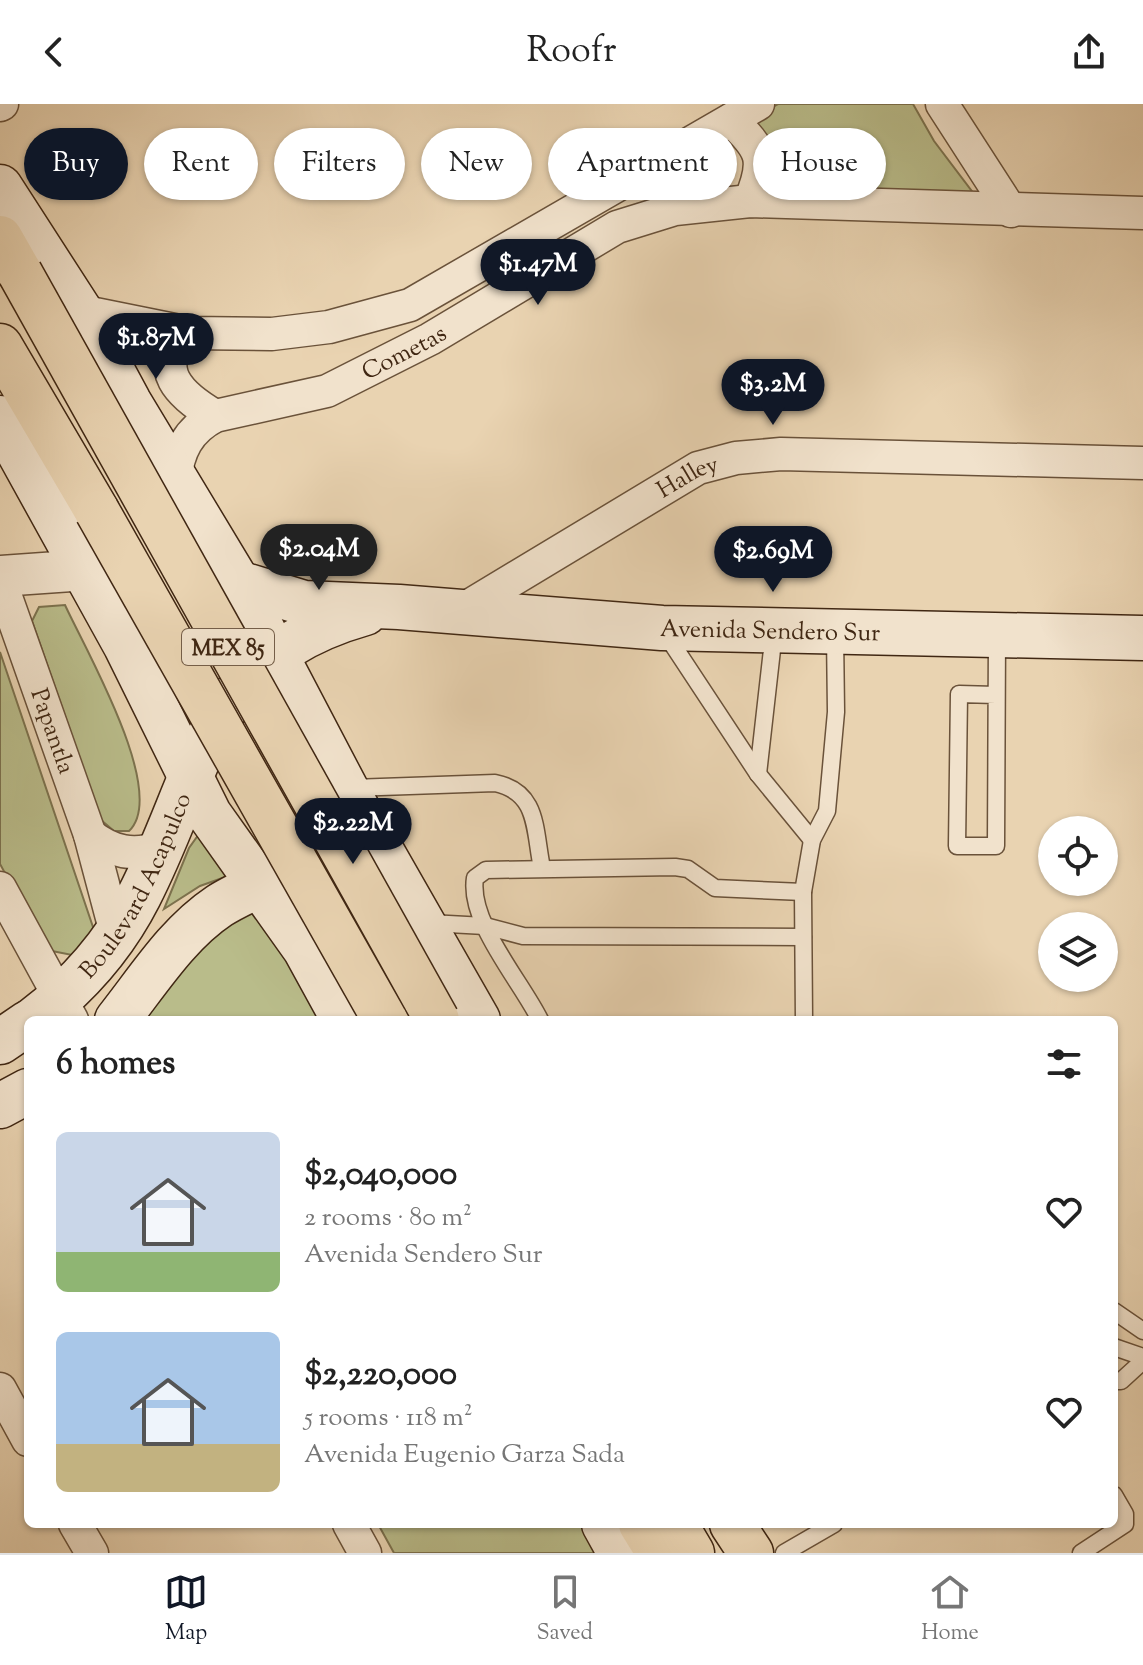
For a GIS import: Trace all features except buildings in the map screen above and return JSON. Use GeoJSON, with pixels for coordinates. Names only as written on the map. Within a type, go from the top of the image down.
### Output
{"type":"FeatureCollection","features":[{"type":"Feature","properties":{"kind":"main road"},"geometry":{"type":"LineString","coordinates":[[0,187],[80,311],[244,596],[346,789],[476,1016]]}},
{"type":"Feature","properties":{"kind":"main road","name":"MEX 85"},"geometry":{"type":"LineString","coordinates":[[10,256],[435,1016]]}},
{"type":"Feature","properties":{"kind":"main road","name":"MEX 85"},"geometry":{"type":"LineString","coordinates":[[0,346],[383,1016]]}},
{"type":"Feature","properties":{"kind":"main road"},"geometry":{"type":"LineString","coordinates":[[0,418],[126,646],[224,839],[261,885],[305,949],[342,1016]]}},
{"type":"Feature","properties":{"kind":"main road"},"geometry":{"type":"LineString","coordinates":[[92,584],[96,625],[102,647],[157,765],[163,841]]}},
{"type":"Feature","properties":{"kind":"main road"},"geometry":{"type":"LineString","coordinates":[[126,646],[166,652],[203,646],[232,630],[244,596]]}},
{"type":"Feature","properties":{"kind":"main road","name":"Avenida Sendero Sur"},"geometry":{"type":"LineString","coordinates":[[244,596],[662,628],[1143,638]]}},
{"type":"Feature","properties":{"kind":"main road","name":"Avenida Sendero Sur"},"geometry":{"type":"LineString","coordinates":[[214,724],[244,681],[275,655],[319,629],[399,607]]}},
{"type":"Feature","properties":{"kind":"main road"},"geometry":{"type":"LineString","coordinates":[[191,773],[214,724],[238,712],[296,696]]}},
{"type":"Feature","properties":{"kind":"main road","name":"Boulevard Acapulco"},"geometry":{"type":"LineString","coordinates":[[49,1015],[98,959],[138,899],[191,773]]}},
{"type":"Feature","properties":{"kind":"main road"},"geometry":{"type":"LineString","coordinates":[[120,1016],[199,920],[325,847],[348,807],[346,789]]}},
{"type":"Feature","properties":{"kind":"main road"},"geometry":{"type":"LineString","coordinates":[[305,949],[325,908],[345,893],[370,887],[416,908]]}},
{"type":"Feature","properties":{"kind":"main road","name":"Boulevard Acapulco"},"geometry":{"type":"LineString","coordinates":[[0,1042],[24,1029]]}},
{"type":"Feature","properties":{"kind":"main road"},"geometry":{"type":"LineString","coordinates":[[0,1106],[24,1093]]}},
{"type":"Feature","properties":{"kind":"main road"},"geometry":{"type":"LineString","coordinates":[[606,1528],[620,1553]]}},
{"type":"Feature","properties":{"kind":"main road"},"geometry":{"type":"LineString","coordinates":[[643,1528],[659,1553]]}},
{"type":"Feature","properties":{"kind":"main road"},"geometry":{"type":"LineString","coordinates":[[677,1528],[692,1553]]}},
{"type":"Feature","properties":{"kind":"main road"},"geometry":{"type":"LineString","coordinates":[[735,1528],[751,1553]]}},
{"type":"Feature","properties":{"kind":"street","name":"Cometas"},"geometry":{"type":"LineString","coordinates":[[80,311],[189,333],[272,334],[329,327],[410,305],[758,104]]}},
{"type":"Feature","properties":{"kind":"street"},"geometry":{"type":"LineString","coordinates":[[942,104],[1011,211]]}},
{"type":"Feature","properties":{"kind":"street"},"geometry":{"type":"LineString","coordinates":[[731,120],[751,139],[760,155],[761,174],[750,201]]}},
{"type":"Feature","properties":{"kind":"street","name":"Cometas"},"geometry":{"type":"LineString","coordinates":[[175,480],[182,446],[197,427],[215,416],[327,391],[430,339],[617,227],[675,209],[750,201],[1143,213]]}},
{"type":"Feature","properties":{"kind":"street"},"geometry":{"type":"LineString","coordinates":[[189,333],[173,355],[174,382],[183,395],[215,416]]}},
{"type":"Feature","properties":{"kind":"street","name":"Halley"},"geometry":{"type":"LineString","coordinates":[[459,612],[698,468],[736,458],[781,454],[1143,463]]}},
{"type":"Feature","properties":{"kind":"street"},"geometry":{"type":"LineString","coordinates":[[0,578],[92,584]]}},
{"type":"Feature","properties":{"kind":"street","name":"Papantla"},"geometry":{"type":"LineString","coordinates":[[0,578],[90,835],[116,933]]}},
{"type":"Feature","properties":{"kind":"street"},"geometry":{"type":"LineString","coordinates":[[90,835],[120,851],[143,853],[163,841]]}},
{"type":"Feature","properties":{"kind":"street"},"geometry":{"type":"LineString","coordinates":[[0,888],[49,1015]]}},
{"type":"Feature","properties":{"kind":"street"},"geometry":{"type":"LineString","coordinates":[[0,1389],[24,1433]]}},
{"type":"Feature","properties":{"kind":"street"},"geometry":{"type":"LineString","coordinates":[[77,1528],[92,1553]]}},
{"type":"Feature","properties":{"kind":"street"},"geometry":{"type":"LineString","coordinates":[[351,1528],[365,1553]]}},
{"type":"Feature","properties":{"kind":"lane"},"geometry":{"type":"LineString","coordinates":[[662,628],[758,774],[812,840]]}},
{"type":"Feature","properties":{"kind":"lane"},"geometry":{"type":"LineString","coordinates":[[758,774],[775,628]]}},
{"type":"Feature","properties":{"kind":"lane"},"geometry":{"type":"LineString","coordinates":[[804,1016],[803,892],[812,840],[827,811],[836,712],[835,630]]}},
{"type":"Feature","properties":{"kind":"lane"},"geometry":{"type":"LineString","coordinates":[[996,695],[959,694],[957,846],[996,846],[997,634]]}},
{"type":"Feature","properties":{"kind":"lane"},"geometry":{"type":"LineString","coordinates":[[346,789],[495,783],[510,786],[522,793],[529,805],[542,868]]}},
{"type":"Feature","properties":{"kind":"lane"},"geometry":{"type":"LineString","coordinates":[[538,1016],[485,926],[472,893],[475,878],[498,869],[675,867],[688,869],[715,888],[803,892]]}},
{"type":"Feature","properties":{"kind":"lane"},"geometry":{"type":"LineString","coordinates":[[416,908],[523,936],[803,937]]}},
{"type":"Feature","properties":{"kind":"lane"},"geometry":{"type":"LineString","coordinates":[[1118,1314],[1143,1331]]}},
{"type":"Feature","properties":{"kind":"lane"},"geometry":{"type":"LineString","coordinates":[[1118,1349],[1143,1359],[1118,1381]]}},
{"type":"Feature","properties":{"kind":"lane"},"geometry":{"type":"LineString","coordinates":[[1081,1553],[1125,1524],[1125,1514],[1118,1502]]}},
{"type":"Feature","properties":{"kind":"lane"},"geometry":{"type":"LineString","coordinates":[[784,1553],[827,1528]]}},
{"type":"Feature","properties":{"kind":"green space"},"geometry":{"type":"Polygon","coordinates":[[[778,104],[913,104],[934,141],[974,194],[886,191],[886,128],[753,128],[753,134],[746,121],[778,104]]]}},
{"type":"Feature","properties":{"kind":"green space"},"geometry":{"type":"Polygon","coordinates":[[[65,605],[105,686],[132,754],[139,786],[139,812],[129,831],[114,831],[101,820],[32,621],[39,607],[65,605]]]}},
{"type":"Feature","properties":{"kind":"green space"},"geometry":{"type":"Polygon","coordinates":[[[0,652],[94,930],[72,955],[47,950],[0,864],[0,652]]]}},
{"type":"Feature","properties":{"kind":"green space"},"geometry":{"type":"Polygon","coordinates":[[[199,834],[228,876],[200,886],[164,909],[189,848],[199,834]]]}},
{"type":"Feature","properties":{"kind":"green space"},"geometry":{"type":"Polygon","coordinates":[[[249,909],[267,916],[335,1016],[128,1016],[180,954],[249,909]]]}},
{"type":"Feature","properties":{"kind":"green space"},"geometry":{"type":"Polygon","coordinates":[[[380,1528],[596,1528],[610,1553],[394,1553],[380,1528]]]}}]}
